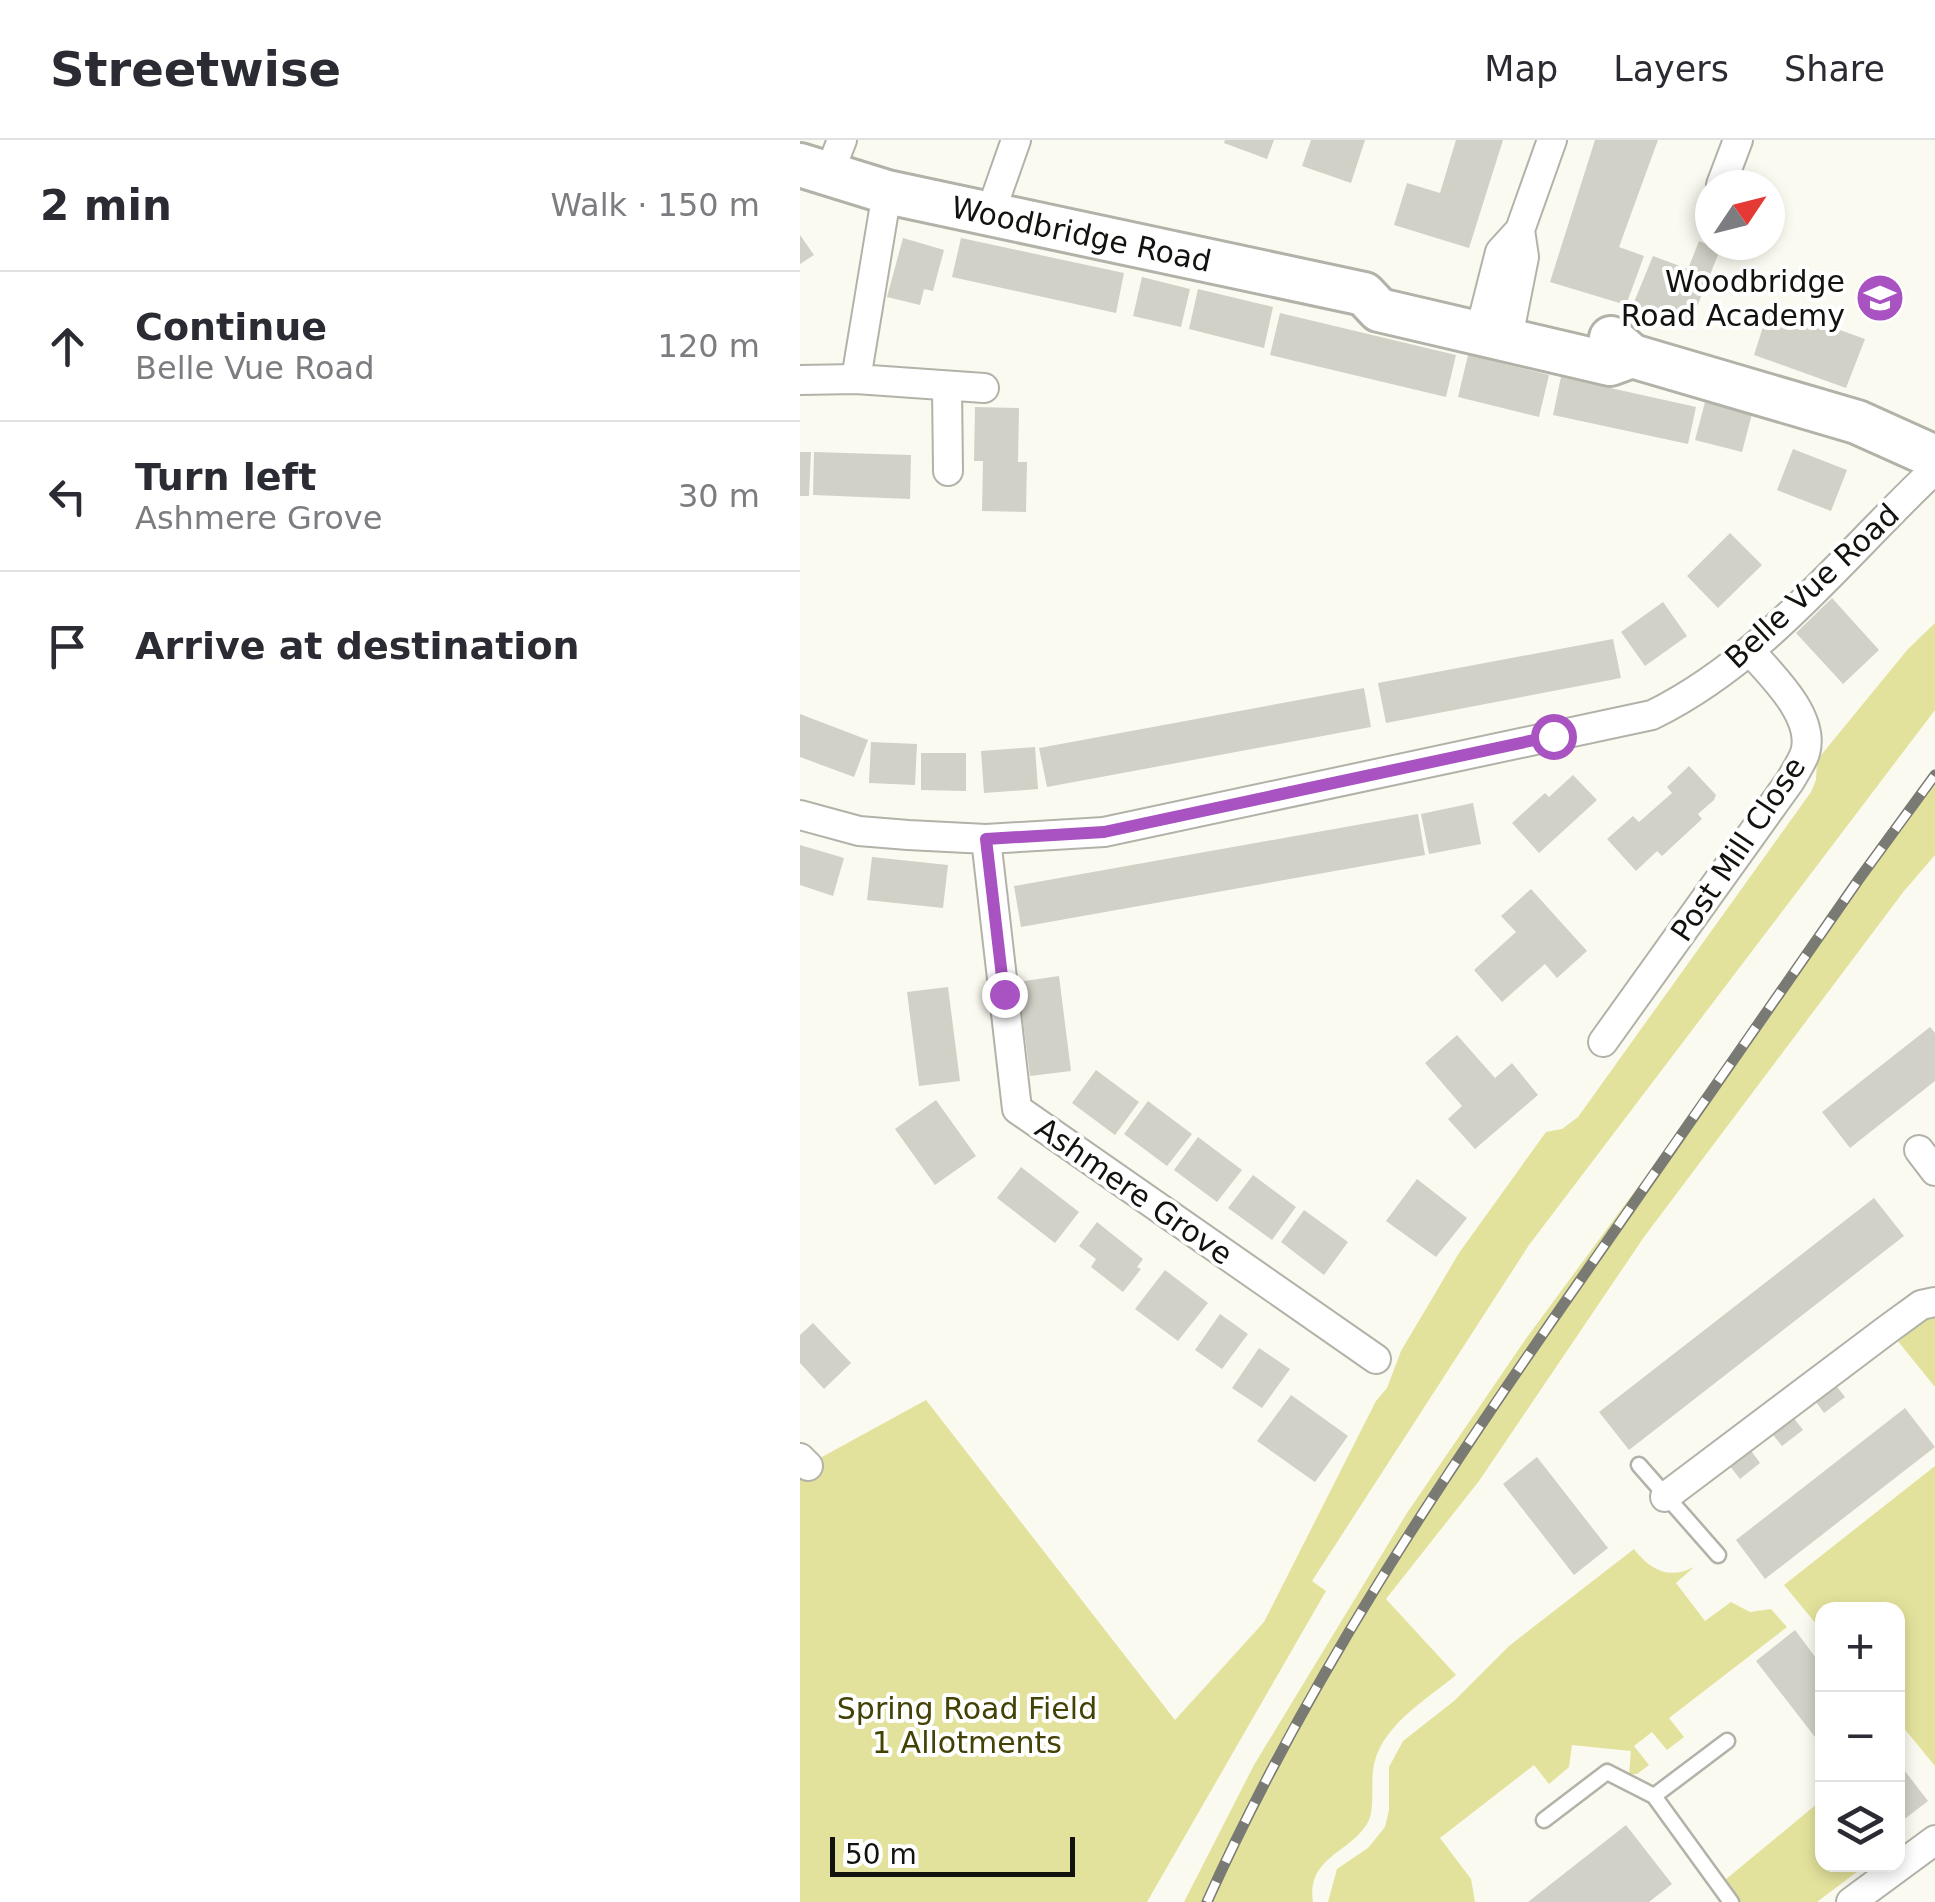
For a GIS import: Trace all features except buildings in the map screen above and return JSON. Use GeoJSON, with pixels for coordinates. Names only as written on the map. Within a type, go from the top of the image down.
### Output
{"type":"FeatureCollection","features":[{"type":"Feature","properties":{"kind":"main road","name":"Woodbridge Road"},"geometry":{"type":"LineString","coordinates":[[823,161],[887,192],[1364,294],[1384,284],[1610,364],[1632,356],[1857,422],[1935,460]]}},
{"type":"Feature","properties":{"kind":"street"},"geometry":{"type":"LineString","coordinates":[[990,214],[1016,140]]}},
{"type":"Feature","properties":{"kind":"street"},"geometry":{"type":"LineString","coordinates":[[1497,322],[1500,252],[1520,230],[1552,140]]}},
{"type":"Feature","properties":{"kind":"street"},"geometry":{"type":"LineString","coordinates":[[1727,170],[1738,140]]}},
{"type":"Feature","properties":{"kind":"street"},"geometry":{"type":"LineString","coordinates":[[856,379],[887,192]]}},
{"type":"Feature","properties":{"kind":"street"},"geometry":{"type":"LineString","coordinates":[[800,380],[856,379],[984,388]]}},
{"type":"Feature","properties":{"kind":"street"},"geometry":{"type":"LineString","coordinates":[[947,387],[948,471]]}},
{"type":"Feature","properties":{"kind":"street","name":"Belle Vue Road"},"geometry":{"type":"LineString","coordinates":[[800,815],[858,831],[986,839],[1104,832],[1652,715],[1682,700],[1750,652],[1926,478],[1935,460]]}},
{"type":"Feature","properties":{"kind":"street","name":"Post Mill Close"},"geometry":{"type":"LineString","coordinates":[[1603,1042],[1790,781],[1806,750],[1804,724],[1780,684],[1750,652]]}},
{"type":"Feature","properties":{"kind":"street","name":"Ashmere Grove"},"geometry":{"type":"LineString","coordinates":[[986,839],[1017,1109],[1376,1359]]}},
{"type":"Feature","properties":{"kind":"street"},"geometry":{"type":"LineString","coordinates":[[1665,1497],[1888,1328],[1922,1305],[1935,1302]]}},
{"type":"Feature","properties":{"kind":"street"},"geometry":{"type":"LineString","coordinates":[[1851,1902],[1935,1840]]}},
{"type":"Feature","properties":{"kind":"lane"},"geometry":{"type":"LineString","coordinates":[[1639,1465],[1718,1556]]}},
{"type":"Feature","properties":{"kind":"lane"},"geometry":{"type":"LineString","coordinates":[[1654,1796],[1726,1742]]}},
{"type":"Feature","properties":{"kind":"lane"},"geometry":{"type":"LineString","coordinates":[[1544,1820],[1607,1772],[1654,1796],[1730,1902]]}},
{"type":"Feature","properties":{"kind":"green space","name":"Spring Road Field 1 Allotments"},"geometry":{"type":"Polygon","coordinates":[[[1935,623],[1935,710],[1529,1245],[1312,1581],[1326,1591],[1147,1902],[800,1902],[800,1469],[926,1400],[1175,1720],[1264,1622],[1376,1401],[1387,1388],[1401,1351],[1459,1253],[1546,1132],[1562,1129],[1578,1117],[1811,792],[1817,760],[1908,649],[1935,623]]]}},
{"type":"Feature","properties":{"kind":"green space"},"geometry":{"type":"Polygon","coordinates":[[[1935,784],[1935,855],[1644,1237],[1479,1481],[1386,1599],[1456,1675],[1405,1716],[1384,1741],[1373,1771],[1367,1824],[1322,1866],[1313,1887],[1313,1902],[1184,1902],[1254,1765],[1407,1513],[1525,1340],[1935,784]]]}},
{"type":"Feature","properties":{"kind":"green space"},"geometry":{"type":"Polygon","coordinates":[[[1935,1302],[1935,1387],[1888,1329],[1935,1302]]]}},
{"type":"Feature","properties":{"kind":"green space"},"geometry":{"type":"Polygon","coordinates":[[[1935,1466],[1935,1766],[1905,1730],[1905,1602],[1815,1602],[1815,1623],[1784,1585],[1935,1466]]]}},
{"type":"Feature","properties":{"kind":"green space"},"geometry":{"type":"Polygon","coordinates":[[[1634,1549],[1661,1571],[1676,1573],[1694,1567],[1676,1583],[1705,1621],[1731,1602],[1750,1612],[1771,1609],[1787,1627],[1669,1718],[1684,1737],[1667,1750],[1652,1732],[1634,1746],[1649,1765],[1637,1774],[1629,1774],[1631,1751],[1572,1745],[1569,1767],[1549,1784],[1534,1765],[1440,1838],[1471,1879],[1475,1902],[1328,1902],[1337,1869],[1368,1848],[1385,1827],[1389,1767],[1403,1741],[1454,1701],[1509,1646],[1634,1549]]]}},
{"type":"Feature","properties":{"kind":"green space"},"geometry":{"type":"Polygon","coordinates":[[[1815,1805],[1815,1872],[1857,1872],[1817,1902],[1731,1902],[1719,1885],[1815,1805]]]}},
{"type":"Feature","properties":{"kind":"railway"},"geometry":{"type":"LineString","coordinates":[[1207,1902],[1288,1739],[1427,1507],[1649,1181],[1935,775]]}},
{"type":"Feature","properties":{"kind":"place","name":"Woodbridge Road Academy"},"geometry":{"type":"Point","coordinates":[1880,298]}},
{"type":"Feature","properties":{"kind":"route"},"geometry":{"type":"LineString","coordinates":[[1004,994],[986,839],[1104,832],[1553,736]]}}]}
